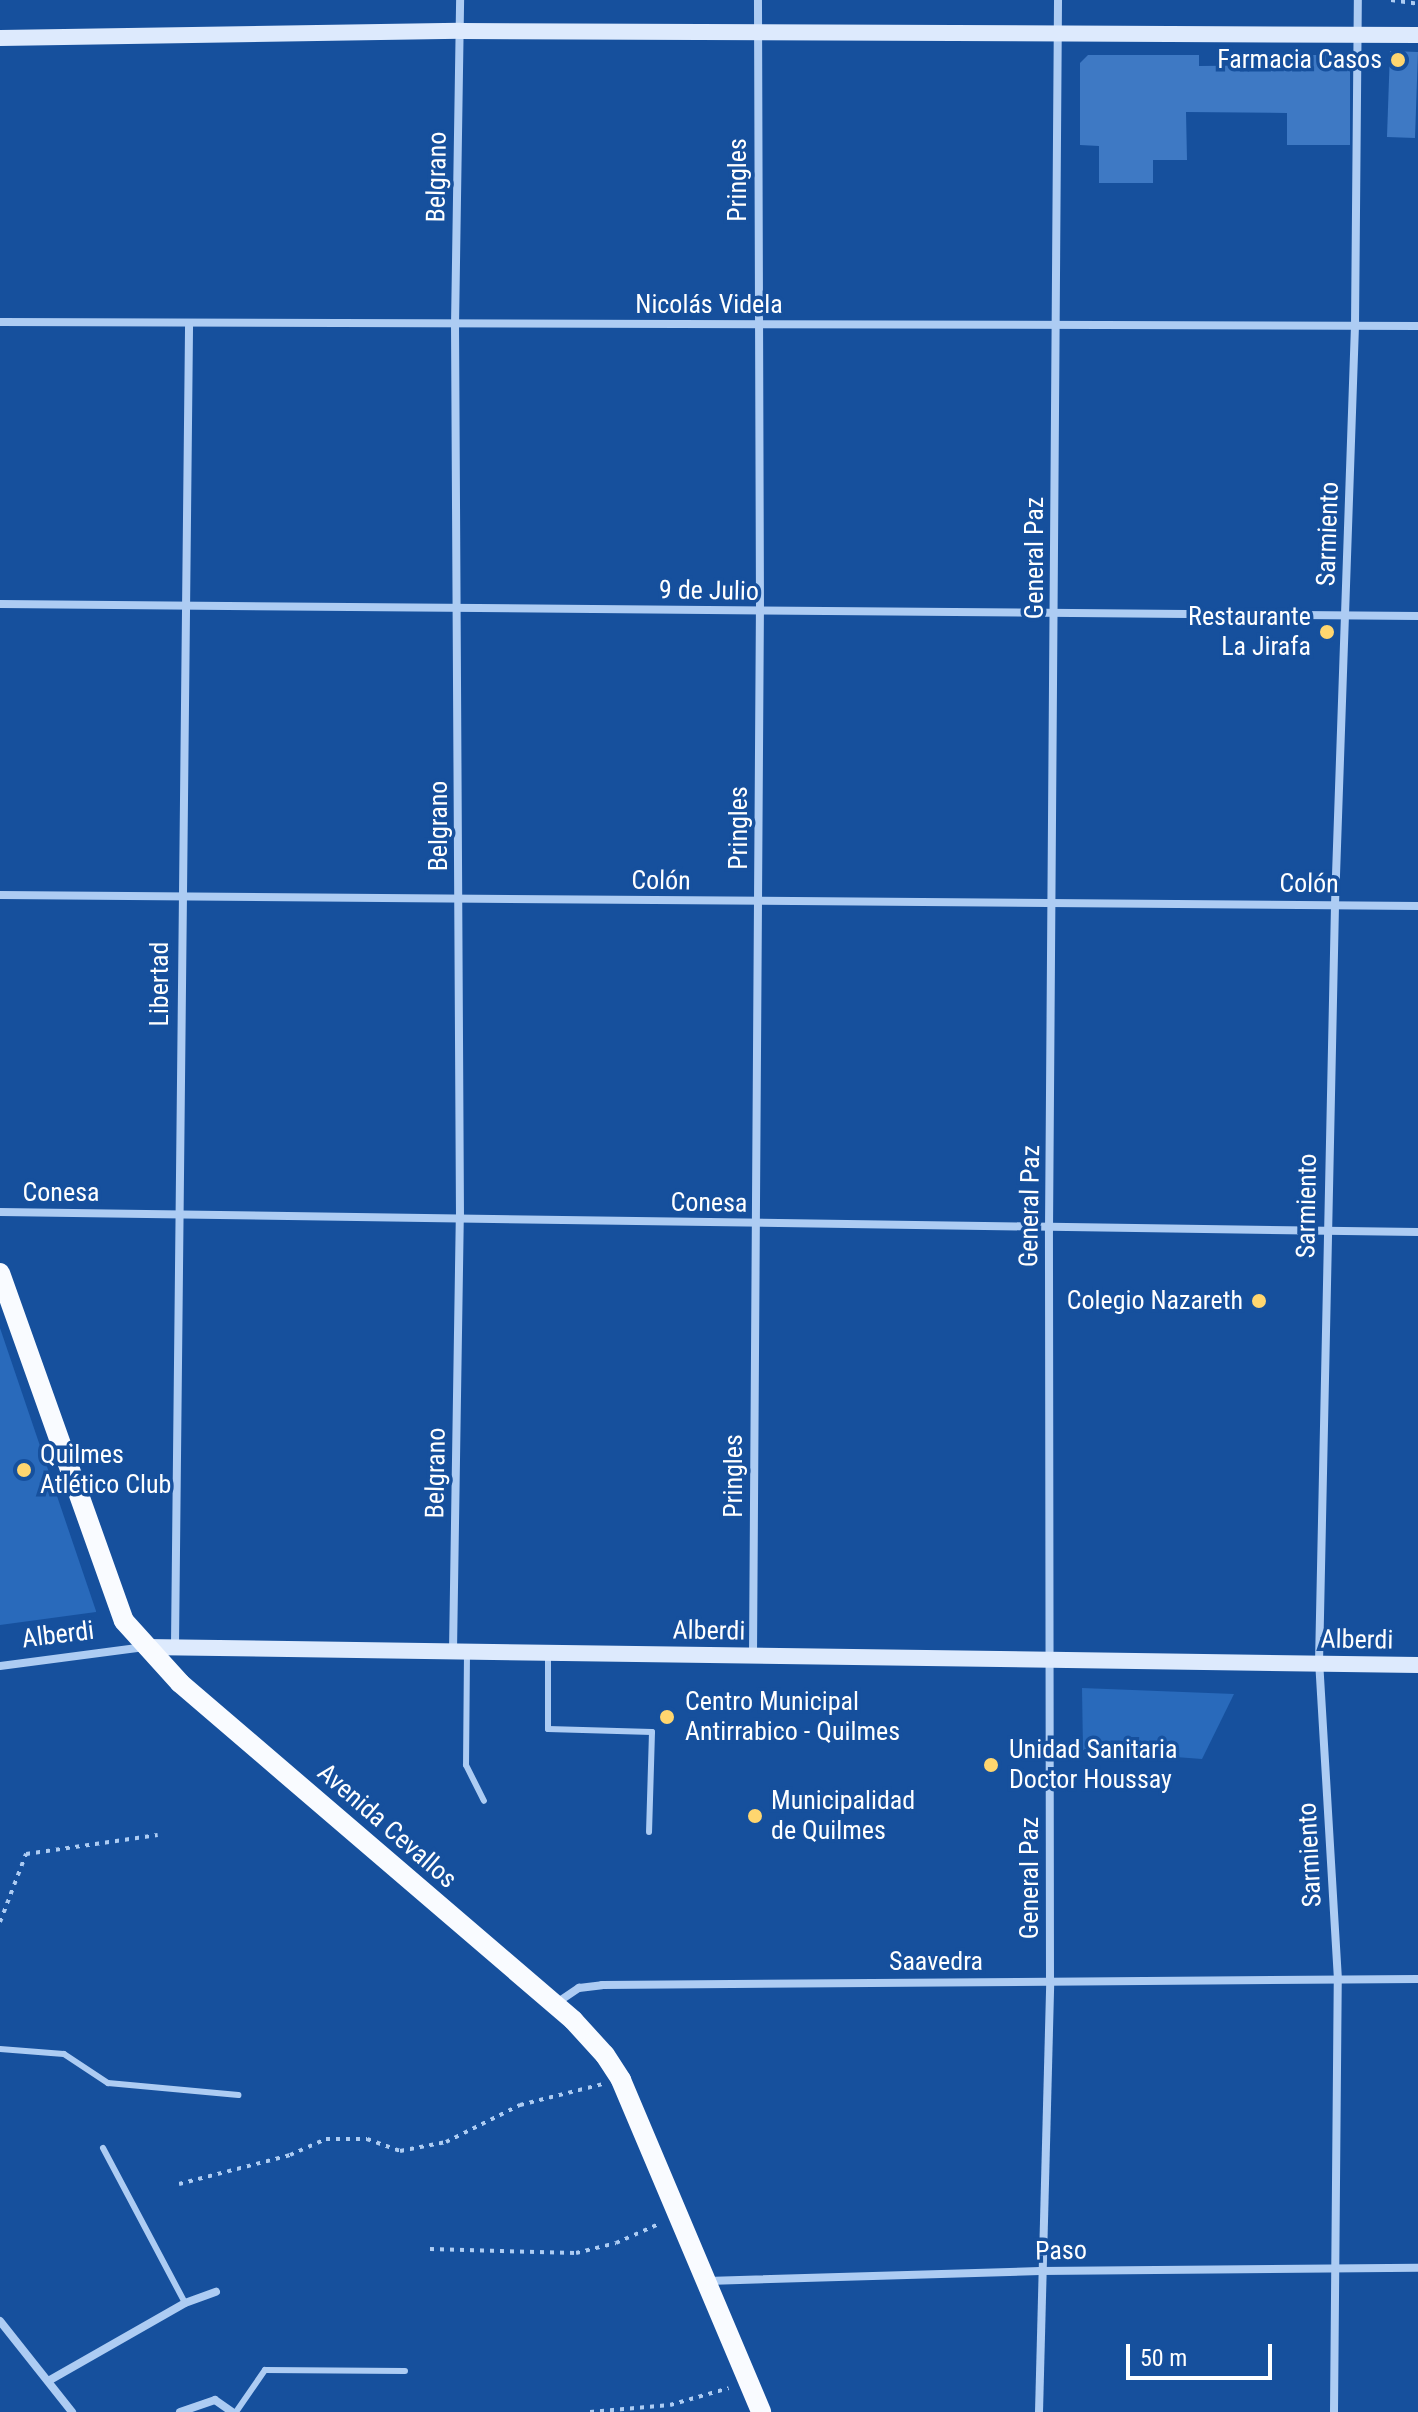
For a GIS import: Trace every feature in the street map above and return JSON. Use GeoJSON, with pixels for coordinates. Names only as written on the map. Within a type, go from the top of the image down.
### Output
{"type":"FeatureCollection","features":[{"type":"Feature","properties":{"kind":"main road","name":"Avenida Cevallos"},"geometry":{"type":"LineString","coordinates":[[0,1273],[117,1607],[145,1647],[180,1683],[555,2004],[597,2045],[621,2080],[761,2412]]}},
{"type":"Feature","properties":{"kind":"street","name":"Belgrano"},"geometry":{"type":"LineString","coordinates":[[460,0],[455,326],[460,1651]]}},
{"type":"Feature","properties":{"kind":"street","name":"Pringles"},"geometry":{"type":"LineString","coordinates":[[753,1656],[760,611],[758,0]]}},
{"type":"Feature","properties":{"kind":"street","name":"General Paz"},"geometry":{"type":"LineString","coordinates":[[1039,2412],[1040,2271],[1050,1981],[1049,1230],[1055,900],[1054,328],[1058,0]]}},
{"type":"Feature","properties":{"kind":"street","name":"Sarmiento"},"geometry":{"type":"LineString","coordinates":[[1334,2412],[1338,1980],[1319,1663],[1335,904],[1355,326],[1358,0]]}},
{"type":"Feature","properties":{"kind":"street"},"geometry":{"type":"LineString","coordinates":[[0,38],[460,31],[1418,35]]}},
{"type":"Feature","properties":{"kind":"street","name":"Nicolás Videla"},"geometry":{"type":"LineString","coordinates":[[0,322],[1054,328],[1418,326]]}},
{"type":"Feature","properties":{"kind":"street","name":"Libertad"},"geometry":{"type":"LineString","coordinates":[[175,1645],[182,606],[189,323]]}},
{"type":"Feature","properties":{"kind":"street","name":"9 de Julio"},"geometry":{"type":"LineString","coordinates":[[0,604],[1418,616]]}},
{"type":"Feature","properties":{"kind":"street","name":"Colón"},"geometry":{"type":"LineString","coordinates":[[0,895],[759,902],[1055,900],[1418,906]]}},
{"type":"Feature","properties":{"kind":"street","name":"Conesa"},"geometry":{"type":"LineString","coordinates":[[0,1212],[1049,1230],[1418,1232]]}},
{"type":"Feature","properties":{"kind":"street","name":"Alberdi"},"geometry":{"type":"LineString","coordinates":[[0,1666],[175,1645],[1418,1665]]}},
{"type":"Feature","properties":{"kind":"street","name":"Saavedra"},"geometry":{"type":"LineString","coordinates":[[555,2004],[579,1988],[602,1985],[1418,1979]]}},
{"type":"Feature","properties":{"kind":"street","name":"Paso"},"geometry":{"type":"LineString","coordinates":[[705,2281],[1040,2271],[1418,2268]]}},
{"type":"Feature","properties":{"kind":"street"},"geometry":{"type":"LineString","coordinates":[[50,2380],[185,2303],[216,2292]]}},
{"type":"Feature","properties":{"kind":"street"},"geometry":{"type":"LineString","coordinates":[[0,2321],[50,2380],[72,2412]]}},
{"type":"Feature","properties":{"kind":"street"},"geometry":{"type":"LineString","coordinates":[[180,2412],[215,2400],[234,2412]]}},
{"type":"Feature","properties":{"kind":"lane"},"geometry":{"type":"LineString","coordinates":[[460,1651],[466,1765],[484,1801]]}},
{"type":"Feature","properties":{"kind":"lane"},"geometry":{"type":"LineString","coordinates":[[548,1651],[548,1729],[652,1732],[649,1832]]}},
{"type":"Feature","properties":{"kind":"lane"},"geometry":{"type":"LineString","coordinates":[[0,2049],[64,2054],[108,2083],[238,2095]]}},
{"type":"Feature","properties":{"kind":"lane"},"geometry":{"type":"LineString","coordinates":[[103,2148],[185,2303]]}},
{"type":"Feature","properties":{"kind":"lane"},"geometry":{"type":"LineString","coordinates":[[234,2412],[265,2370],[405,2371]]}},
{"type":"Feature","properties":{"kind":"path"},"geometry":{"type":"LineString","coordinates":[[1392,1],[1418,4]]}},
{"type":"Feature","properties":{"kind":"path"},"geometry":{"type":"LineString","coordinates":[[0,1922],[26,1854],[158,1835]]}},
{"type":"Feature","properties":{"kind":"path"},"geometry":{"type":"LineString","coordinates":[[179,2184],[290,2155],[326,2139],[367,2139],[400,2151],[446,2142],[520,2105],[621,2080]]}},
{"type":"Feature","properties":{"kind":"path"},"geometry":{"type":"LineString","coordinates":[[430,2249],[576,2253],[616,2243],[678,2216]]}},
{"type":"Feature","properties":{"kind":"path"},"geometry":{"type":"LineString","coordinates":[[590,2412],[670,2405],[747,2382]]}},
{"type":"Feature","properties":{"kind":"shaded area","name":"Quilmes Atlético Club"},"geometry":{"type":"Polygon","coordinates":[[[0,1328],[96,1611],[96,1612],[0,1625],[0,1328]]]}},
{"type":"Feature","properties":{"kind":"shaded area"},"geometry":{"type":"Polygon","coordinates":[[[1082,1688],[1234,1694],[1202,1759],[1083,1750],[1082,1688]]]}},
{"type":"Feature","properties":{"kind":"building"},"geometry":{"type":"Polygon","coordinates":[[[1390,51],[1418,52],[1415,138],[1387,137],[1390,51]]]}},
{"type":"Feature","properties":{"kind":"building"},"geometry":{"type":"Polygon","coordinates":[[[1088,55],[1199,55],[1199,66],[1288,65],[1288,55],[1350,55],[1350,145],[1287,145],[1287,113],[1186,112],[1187,160],[1153,160],[1153,183],[1099,183],[1099,146],[1080,145],[1080,63],[1088,55]]]}},
{"type":"Feature","properties":{"kind":"place","name":"Farmacia Casos"},"geometry":{"type":"Point","coordinates":[1398,60]}},
{"type":"Feature","properties":{"kind":"place","name":"Restaurante La Jirafa"},"geometry":{"type":"Point","coordinates":[1327,632]}},
{"type":"Feature","properties":{"kind":"place","name":"Colegio Nazareth"},"geometry":{"type":"Point","coordinates":[1259,1301]}},
{"type":"Feature","properties":{"kind":"place","name":"Quilmes Atlético Club"},"geometry":{"type":"Point","coordinates":[24,1470]}},
{"type":"Feature","properties":{"kind":"place","name":"Centro Municipal Antirrabico - Quilmes"},"geometry":{"type":"Point","coordinates":[667,1717]}},
{"type":"Feature","properties":{"kind":"place","name":"Unidad Sanitaria Doctor Houssay"},"geometry":{"type":"Point","coordinates":[991,1765]}},
{"type":"Feature","properties":{"kind":"place","name":"Municipalidad de Quilmes"},"geometry":{"type":"Point","coordinates":[755,1816]}}]}
